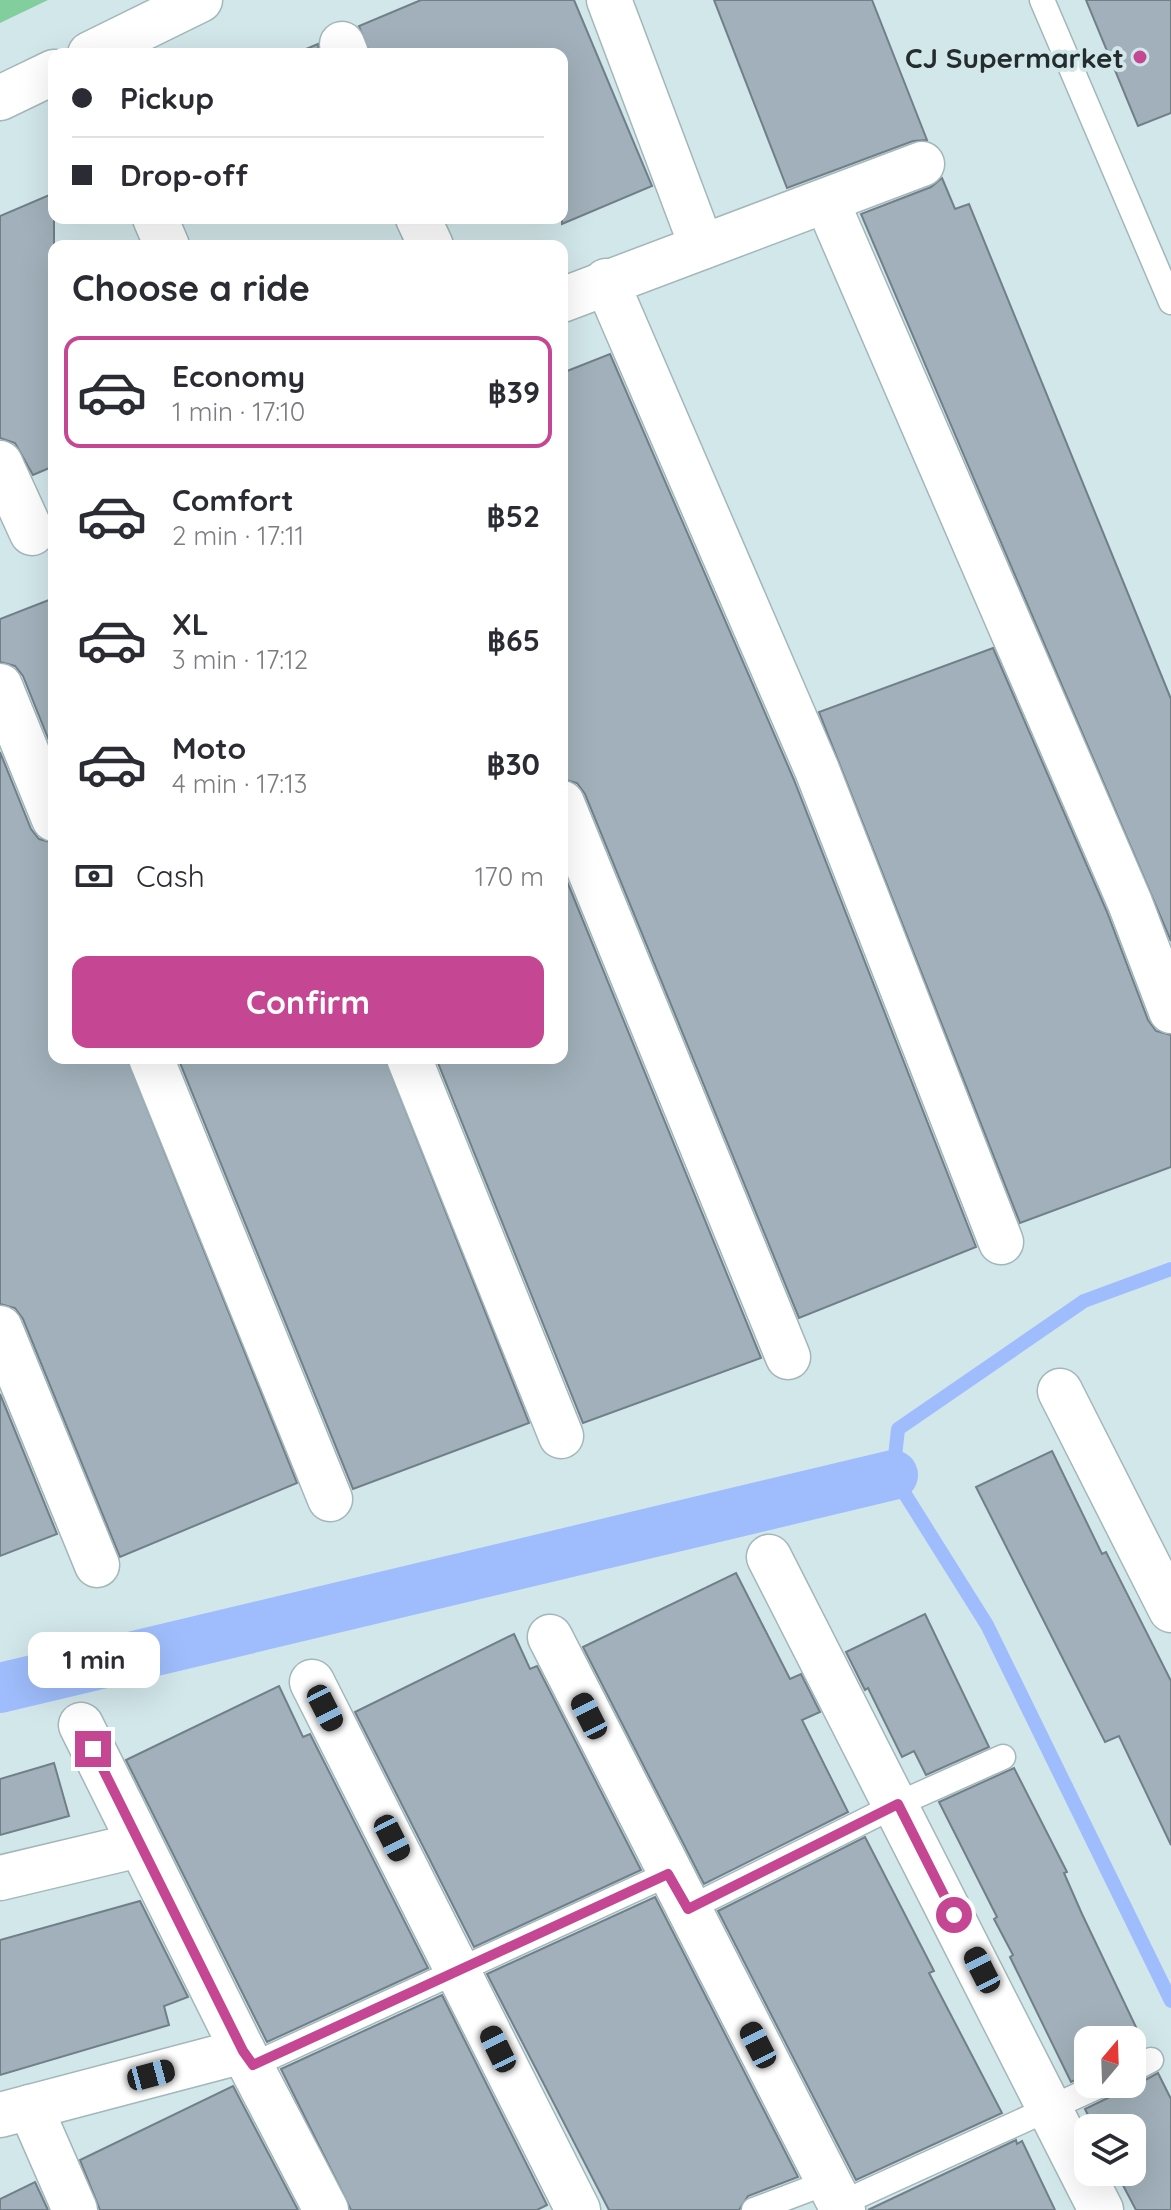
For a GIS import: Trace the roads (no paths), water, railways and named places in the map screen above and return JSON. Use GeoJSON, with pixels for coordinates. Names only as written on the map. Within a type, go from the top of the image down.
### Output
{"type":"FeatureCollection","features":[{"type":"Feature","properties":{"kind":"street"},"geometry":{"type":"LineString","coordinates":[[102,48],[200,0]]}},
{"type":"Feature","properties":{"kind":"street"},"geometry":{"type":"LineString","coordinates":[[609,0],[702,247]]}},
{"type":"Feature","properties":{"kind":"street"},"geometry":{"type":"LineString","coordinates":[[0,98],[48,75]]}},
{"type":"Feature","properties":{"kind":"street"},"geometry":{"type":"LineString","coordinates":[[568,297],[922,164]]}},
{"type":"Feature","properties":{"kind":"street"},"geometry":{"type":"LineString","coordinates":[[827,202],[1124,889],[1171,1011]]}},
{"type":"Feature","properties":{"kind":"street"},"geometry":{"type":"LineString","coordinates":[[606,281],[817,770],[1001,1242]]}},
{"type":"Feature","properties":{"kind":"street"},"geometry":{"type":"LineString","coordinates":[[0,463],[29,535]]}},
{"type":"Feature","properties":{"kind":"street"},"geometry":{"type":"LineString","coordinates":[[0,686],[48,804]]}},
{"type":"Feature","properties":{"kind":"street"},"geometry":{"type":"LineString","coordinates":[[568,818],[788,1357]]}},
{"type":"Feature","properties":{"kind":"street"},"geometry":{"type":"LineString","coordinates":[[153,1064],[330,1499]]}},
{"type":"Feature","properties":{"kind":"street"},"geometry":{"type":"LineString","coordinates":[[411,1064],[561,1436]]}},
{"type":"Feature","properties":{"kind":"street"},"geometry":{"type":"LineString","coordinates":[[0,1328],[97,1565]]}},
{"type":"Feature","properties":{"kind":"street"},"geometry":{"type":"LineString","coordinates":[[1060,1391],[1171,1610]]}},
{"type":"Feature","properties":{"kind":"street"},"geometry":{"type":"LineString","coordinates":[[769,1557],[898,1804],[1101,2210]]}},
{"type":"Feature","properties":{"kind":"street"},"geometry":{"type":"LineString","coordinates":[[550,1637],[837,2199]]}},
{"type":"Feature","properties":{"kind":"street"},"geometry":{"type":"LineString","coordinates":[[312,1682],[578,2210]]}},
{"type":"Feature","properties":{"kind":"street"},"geometry":{"type":"LineString","coordinates":[[81,1725],[326,2210]]}},
{"type":"Feature","properties":{"kind":"street"},"geometry":{"type":"LineString","coordinates":[[0,1878],[139,1845]]}},
{"type":"Feature","properties":{"kind":"street"},"geometry":{"type":"LineString","coordinates":[[75,2210],[15,2111],[248,2058]]}},
{"type":"Feature","properties":{"kind":"lane"},"geometry":{"type":"LineString","coordinates":[[1042,0],[1171,302]]}},
{"type":"Feature","properties":{"kind":"lane"},"geometry":{"type":"LineString","coordinates":[[248,2058],[458,1968],[678,1892],[898,1804],[1003,1757]]}},
{"type":"Feature","properties":{"kind":"lane"},"geometry":{"type":"LineString","coordinates":[[754,2210],[837,2199],[1074,2098]]}},
{"type":"Feature","properties":{"kind":"waterway"},"geometry":{"type":"LineString","coordinates":[[1171,1269],[1084,1301],[898,1429],[893,1475],[987,1625],[1171,2001]]}},
{"type":"Feature","properties":{"kind":"waterway"},"geometry":{"type":"LineString","coordinates":[[0,1688],[893,1475]]}},
{"type":"Feature","properties":{"kind":"place","name":"CJ Supermarket"},"geometry":{"type":"Point","coordinates":[1140,57]}}]}
